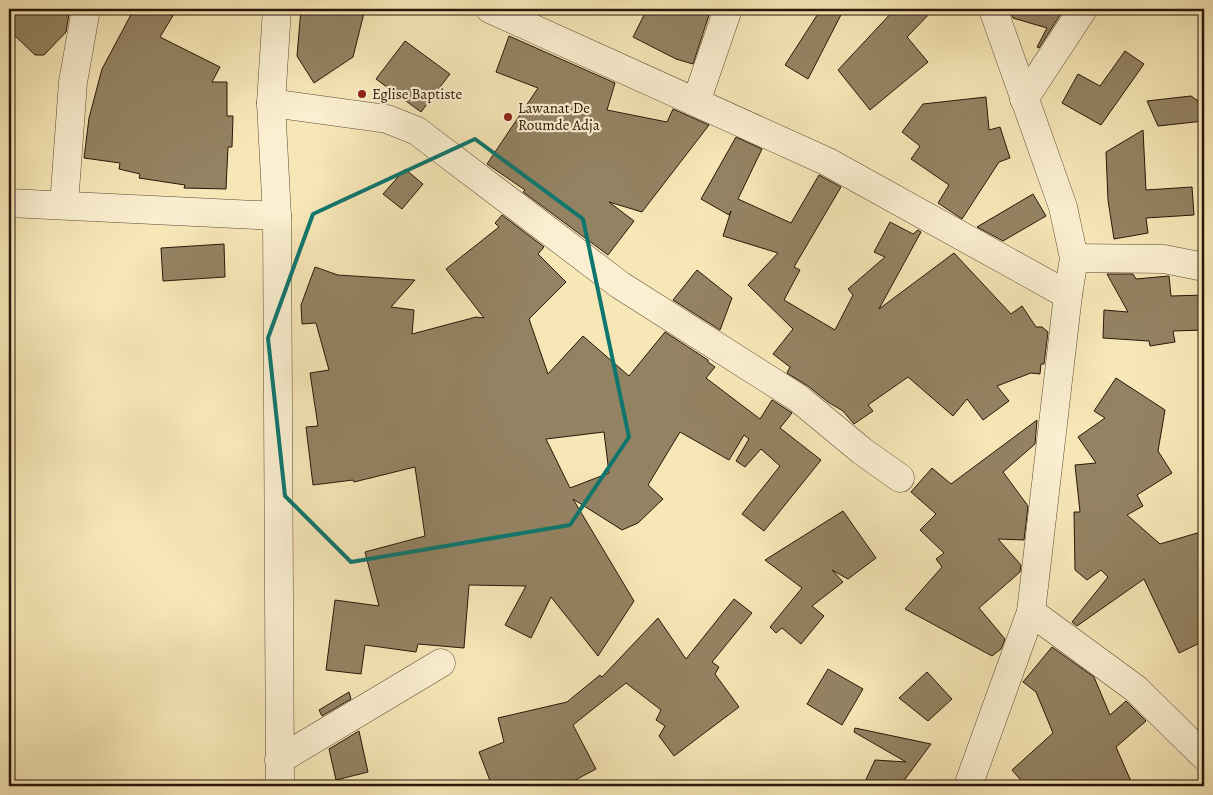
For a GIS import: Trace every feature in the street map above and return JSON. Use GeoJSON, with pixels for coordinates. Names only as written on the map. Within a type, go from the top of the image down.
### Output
{"type":"FeatureCollection","features":[{"type":"Feature","properties":{"kind":"street"},"geometry":{"type":"LineString","coordinates":[[64,205],[73,82],[86,9]]}},
{"type":"Feature","properties":{"kind":"street"},"geometry":{"type":"LineString","coordinates":[[277,9],[271,102],[277,216],[280,773]]}},
{"type":"Feature","properties":{"kind":"street"},"geometry":{"type":"LineString","coordinates":[[490,9],[828,162],[1068,295]]}},
{"type":"Feature","properties":{"kind":"street"},"geometry":{"type":"LineString","coordinates":[[696,102],[728,9]]}},
{"type":"Feature","properties":{"kind":"street"},"geometry":{"type":"LineString","coordinates":[[968,786],[1031,612],[1074,258],[1063,207],[993,9]]}},
{"type":"Feature","properties":{"kind":"street"},"geometry":{"type":"LineString","coordinates":[[1024,99],[1083,9]]}},
{"type":"Feature","properties":{"kind":"street"},"geometry":{"type":"LineString","coordinates":[[271,102],[387,120],[417,131],[620,284],[798,398],[862,451],[900,478]]}},
{"type":"Feature","properties":{"kind":"street"},"geometry":{"type":"LineString","coordinates":[[9,203],[277,216]]}},
{"type":"Feature","properties":{"kind":"street"},"geometry":{"type":"LineString","coordinates":[[1074,258],[1164,260],[1204,267]]}},
{"type":"Feature","properties":{"kind":"street"},"geometry":{"type":"LineString","coordinates":[[1031,612],[1136,689],[1204,756]]}},
{"type":"Feature","properties":{"kind":"street"},"geometry":{"type":"LineString","coordinates":[[280,773],[441,663]]}},
{"type":"Feature","properties":{"kind":"highlighted area"},"geometry":{"type":"Polygon","coordinates":[[[475,139],[583,219],[629,437],[570,525],[351,562],[285,496],[268,338],[313,214],[475,139]]]}},
{"type":"Feature","properties":{"kind":"building"},"geometry":{"type":"Polygon","coordinates":[[[9,9],[63,9],[69,14],[66,32],[44,55],[35,55],[9,30],[9,9]]]}},
{"type":"Feature","properties":{"kind":"building"},"geometry":{"type":"Polygon","coordinates":[[[134,9],[177,9],[160,37],[220,67],[212,82],[227,82],[227,116],[233,116],[232,147],[228,147],[226,189],[184,188],[185,185],[139,178],[140,174],[119,169],[120,163],[84,158],[89,118],[102,69],[134,9]]]}},
{"type":"Feature","properties":{"kind":"building"},"geometry":{"type":"Polygon","coordinates":[[[301,9],[365,9],[353,57],[314,83],[297,56],[301,9]]]}},
{"type":"Feature","properties":{"kind":"building"},"geometry":{"type":"Polygon","coordinates":[[[647,9],[686,9],[709,15],[693,64],[676,59],[633,37],[647,9]]]}},
{"type":"Feature","properties":{"kind":"building"},"geometry":{"type":"Polygon","coordinates":[[[821,9],[844,9],[808,79],[785,65],[821,9]]]}},
{"type":"Feature","properties":{"kind":"building"},"geometry":{"type":"Polygon","coordinates":[[[895,9],[934,9],[907,37],[928,62],[870,110],[838,70],[895,9]]]}},
{"type":"Feature","properties":{"kind":"building"},"geometry":{"type":"Polygon","coordinates":[[[1009,9],[1064,9],[1039,48],[1037,47],[1047,28],[1013,18],[1009,9]]]}},
{"type":"Feature","properties":{"kind":"building"},"geometry":{"type":"Polygon","coordinates":[[[509,36],[615,83],[607,110],[667,122],[673,109],[709,125],[642,212],[609,202],[634,221],[608,255],[523,192],[525,190],[487,164],[538,88],[496,72],[509,36]]]}},
{"type":"Feature","properties":{"kind":"building"},"geometry":{"type":"Polygon","coordinates":[[[405,41],[450,74],[421,112],[376,79],[405,41]]]}},
{"type":"Feature","properties":{"kind":"building"},"geometry":{"type":"Polygon","coordinates":[[[1125,51],[1144,64],[1101,125],[1062,103],[1078,74],[1100,86],[1125,51]]]}},
{"type":"Feature","properties":{"kind":"building"},"geometry":{"type":"Polygon","coordinates":[[[1191,96],[1204,105],[1204,121],[1158,126],[1147,101],[1191,96]]]}},
{"type":"Feature","properties":{"kind":"building"},"geometry":{"type":"Polygon","coordinates":[[[986,97],[989,130],[1000,127],[1010,158],[999,162],[962,219],[938,203],[949,185],[911,159],[920,146],[902,132],[923,104],[986,97]]]}},
{"type":"Feature","properties":{"kind":"building"},"geometry":{"type":"Polygon","coordinates":[[[1143,130],[1146,190],[1192,187],[1194,215],[1146,218],[1148,233],[1114,239],[1108,200],[1106,152],[1143,130]]]}},
{"type":"Feature","properties":{"kind":"building"},"geometry":{"type":"Polygon","coordinates":[[[736,137],[762,149],[738,199],[791,223],[819,175],[841,187],[794,267],[800,270],[784,300],[835,330],[853,295],[848,289],[885,257],[874,252],[890,222],[913,234],[918,230],[921,232],[879,309],[954,253],[1011,314],[1022,306],[1036,327],[1042,327],[1048,332],[1044,364],[1041,364],[1040,374],[1031,373],[997,386],[1009,401],[983,420],[967,399],[953,416],[908,377],[868,405],[873,411],[854,424],[843,411],[787,373],[790,367],[773,354],[793,329],[748,285],[778,253],[723,236],[731,211],[729,215],[701,199],[736,137]]]}},
{"type":"Feature","properties":{"kind":"building"},"geometry":{"type":"Polygon","coordinates":[[[405,169],[423,184],[402,209],[383,194],[405,169]]]}},
{"type":"Feature","properties":{"kind":"building"},"geometry":{"type":"Polygon","coordinates":[[[1033,194],[1046,216],[1003,241],[977,227],[1033,194]]]}},
{"type":"Feature","properties":{"kind":"building"},"geometry":{"type":"Polygon","coordinates":[[[502,215],[544,247],[538,254],[566,282],[529,319],[548,374],[583,336],[629,376],[665,332],[708,360],[715,367],[706,378],[760,419],[772,400],[792,413],[780,428],[821,460],[764,531],[742,514],[780,466],[761,449],[745,467],[736,461],[749,439],[744,435],[729,460],[680,432],[648,485],[663,499],[638,523],[622,530],[573,499],[634,601],[598,656],[551,597],[531,638],[505,625],[526,586],[469,585],[464,648],[418,644],[416,652],[365,645],[361,674],[326,670],[335,600],[379,606],[365,552],[425,536],[415,467],[354,482],[353,480],[313,485],[306,427],[318,426],[310,373],[329,370],[316,323],[302,324],[301,305],[315,267],[338,275],[415,280],[391,307],[414,310],[412,334],[476,317],[484,318],[446,269],[499,227],[495,223],[502,215]],[[604,432],[546,439],[570,488],[609,473],[604,432]]]}},
{"type":"Feature","properties":{"kind":"building"},"geometry":{"type":"Polygon","coordinates":[[[224,244],[225,277],[163,281],[161,248],[224,244]]]}},
{"type":"Feature","properties":{"kind":"building"},"geometry":{"type":"Polygon","coordinates":[[[697,270],[732,298],[720,330],[673,300],[697,270]]]}},
{"type":"Feature","properties":{"kind":"building"},"geometry":{"type":"Polygon","coordinates":[[[1107,274],[1133,274],[1136,279],[1169,276],[1171,296],[1204,295],[1204,330],[1173,331],[1175,342],[1150,346],[1149,341],[1103,338],[1104,310],[1128,312],[1107,274]]]}},
{"type":"Feature","properties":{"kind":"building"},"geometry":{"type":"Polygon","coordinates":[[[1116,378],[1165,410],[1158,451],[1172,473],[1137,495],[1143,506],[1127,515],[1160,544],[1204,531],[1204,641],[1179,653],[1144,579],[1077,626],[1072,622],[1108,577],[1101,570],[1087,580],[1075,570],[1074,512],[1080,512],[1075,465],[1096,463],[1078,437],[1105,418],[1094,411],[1116,378]]]}},
{"type":"Feature","properties":{"kind":"building"},"geometry":{"type":"Polygon","coordinates":[[[1037,420],[1035,444],[1003,472],[1028,506],[1024,540],[998,539],[1021,565],[1020,572],[979,608],[1005,639],[1001,649],[992,656],[905,609],[942,567],[936,559],[944,553],[920,530],[936,514],[911,492],[932,468],[951,484],[1037,420]]]}},
{"type":"Feature","properties":{"kind":"building"},"geometry":{"type":"Polygon","coordinates":[[[843,511],[876,558],[848,579],[832,570],[843,582],[812,606],[824,616],[801,644],[782,628],[776,633],[770,627],[802,588],[765,560],[843,511]]]}},
{"type":"Feature","properties":{"kind":"building"},"geometry":{"type":"Polygon","coordinates":[[[734,599],[752,613],[712,662],[719,667],[715,674],[739,707],[674,756],[659,736],[665,726],[656,720],[661,710],[626,683],[573,725],[596,769],[564,786],[492,786],[479,752],[504,742],[498,718],[567,702],[600,675],[602,677],[658,618],[686,659],[734,599]]]}},
{"type":"Feature","properties":{"kind":"building"},"geometry":{"type":"Polygon","coordinates":[[[1052,647],[1094,677],[1110,715],[1126,701],[1146,721],[1116,747],[1133,786],[1026,786],[1012,770],[1053,733],[1036,692],[1023,682],[1052,647]]]}},
{"type":"Feature","properties":{"kind":"building"},"geometry":{"type":"Polygon","coordinates":[[[828,669],[863,689],[842,725],[807,704],[828,669]]]}},
{"type":"Feature","properties":{"kind":"building"},"geometry":{"type":"Polygon","coordinates":[[[927,672],[952,699],[928,721],[899,698],[927,672]]]}},
{"type":"Feature","properties":{"kind":"building"},"geometry":{"type":"Polygon","coordinates":[[[349,692],[351,699],[322,716],[319,710],[349,692]]]}},
{"type":"Feature","properties":{"kind":"building"},"geometry":{"type":"Polygon","coordinates":[[[855,728],[931,744],[900,786],[863,786],[875,760],[906,762],[854,732],[855,728]]]}},
{"type":"Feature","properties":{"kind":"building"},"geometry":{"type":"Polygon","coordinates":[[[359,731],[368,772],[336,780],[329,749],[359,731]]]}},
{"type":"Feature","properties":{"kind":"place","name":"Eglise Baptiste"},"geometry":{"type":"Point","coordinates":[362,94]}},
{"type":"Feature","properties":{"kind":"place","name":"Lawanat De Roumde Adja"},"geometry":{"type":"Point","coordinates":[508,117]}}]}
